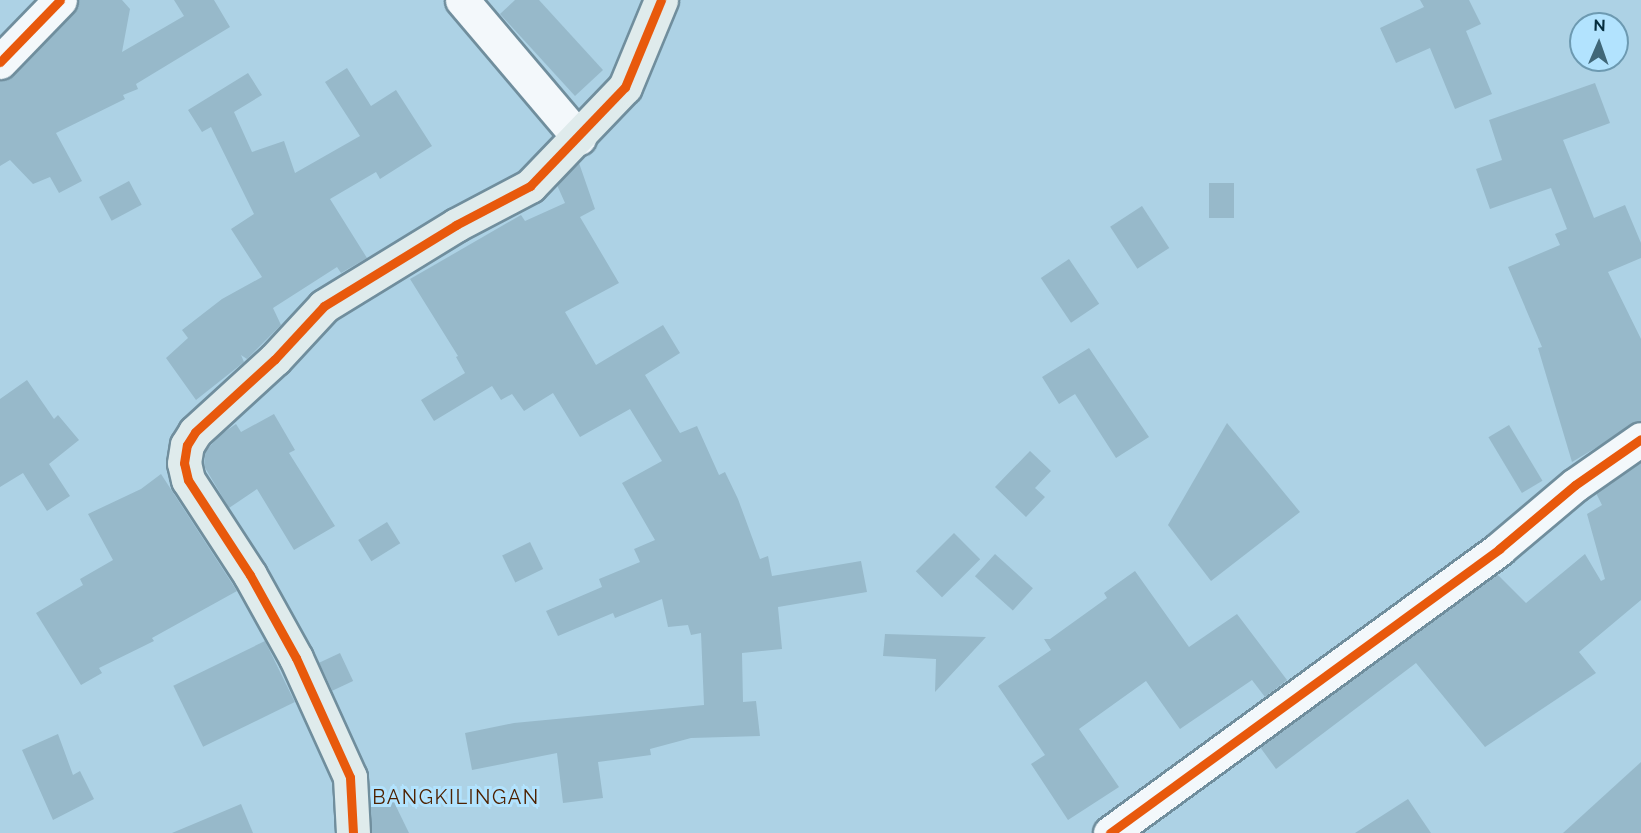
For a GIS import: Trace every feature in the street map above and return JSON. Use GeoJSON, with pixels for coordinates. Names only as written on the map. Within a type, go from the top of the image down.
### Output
{"type":"FeatureCollection","features":[{"type":"Feature","properties":{"kind":"street"},"geometry":{"type":"LineString","coordinates":[[0,62],[60,0]]}},
{"type":"Feature","properties":{"kind":"street"},"geometry":{"type":"LineString","coordinates":[[462,0],[579,138]]}},
{"type":"Feature","properties":{"kind":"street"},"geometry":{"type":"LineString","coordinates":[[353,833],[350,777],[296,657],[250,575],[188,480],[184,463],[186,445],[195,432],[275,359],[324,306],[456,225],[530,186],[579,138],[625,87],[661,0]]}},
{"type":"Feature","properties":{"kind":"street"},"geometry":{"type":"LineString","coordinates":[[1110,833],[1499,549],[1575,485],[1641,439]]}},
{"type":"Feature","properties":{"kind":"building"},"geometry":{"type":"Polygon","coordinates":[[[78,0],[122,0],[130,9],[122,52],[184,16],[174,0],[214,0],[230,27],[136,84],[138,89],[123,95],[125,99],[56,133],[82,181],[59,193],[50,177],[33,184],[10,160],[0,166],[0,80],[13,75],[31,58],[73,13],[78,0]]]}},
{"type":"Feature","properties":{"kind":"building"},"geometry":{"type":"Polygon","coordinates":[[[515,0],[539,0],[603,70],[575,96],[500,14],[515,0]]]}},
{"type":"Feature","properties":{"kind":"building"},"geometry":{"type":"Polygon","coordinates":[[[1420,0],[1469,0],[1481,24],[1466,31],[1492,94],[1455,109],[1430,48],[1396,63],[1380,28],[1424,7],[1420,0]]]}},
{"type":"Feature","properties":{"kind":"building"},"geometry":{"type":"Polygon","coordinates":[[[347,68],[371,106],[396,90],[432,146],[380,179],[376,172],[330,199],[367,258],[341,273],[337,267],[273,308],[281,325],[247,359],[241,355],[244,362],[196,400],[166,358],[188,338],[182,330],[222,299],[262,277],[231,229],[254,214],[211,127],[202,132],[188,110],[248,73],[262,95],[234,112],[252,152],[284,141],[295,173],[360,136],[325,82],[347,68]]]}},
{"type":"Feature","properties":{"kind":"building"},"geometry":{"type":"Polygon","coordinates":[[[1595,83],[1610,123],[1563,140],[1594,218],[1625,205],[1641,243],[1641,258],[1608,272],[1641,339],[1641,421],[1572,462],[1538,348],[1542,347],[1508,267],[1560,245],[1555,234],[1567,229],[1551,188],[1490,209],[1476,169],[1502,160],[1489,120],[1595,83]]]}},
{"type":"Feature","properties":{"kind":"building"},"geometry":{"type":"Polygon","coordinates":[[[579,163],[595,209],[580,217],[619,283],[565,312],[596,365],[663,325],[680,353],[645,375],[680,433],[697,426],[719,475],[725,472],[738,499],[760,559],[768,556],[772,576],[861,561],[867,592],[778,607],[782,649],[742,653],[743,702],[756,701],[760,736],[691,738],[650,749],[651,755],[598,762],[603,798],[563,803],[557,753],[472,770],[465,733],[514,723],[704,705],[701,633],[691,635],[688,625],[668,627],[662,599],[615,618],[613,613],[558,636],[546,611],[602,587],[599,579],[640,562],[634,549],[655,540],[622,483],[662,461],[630,409],[580,437],[553,393],[524,411],[512,394],[501,400],[492,386],[434,421],[421,400],[465,373],[456,357],[458,356],[410,279],[521,215],[525,221],[565,203],[557,185],[579,163]]]}},
{"type":"Feature","properties":{"kind":"building"},"geometry":{"type":"Polygon","coordinates":[[[129,181],[142,205],[112,221],[99,197],[129,181]]]}},
{"type":"Feature","properties":{"kind":"building"},"geometry":{"type":"Polygon","coordinates":[[[1209,183],[1234,183],[1234,218],[1209,218],[1209,183]]]}},
{"type":"Feature","properties":{"kind":"building"},"geometry":{"type":"Polygon","coordinates":[[[1142,206],[1169,248],[1137,269],[1110,227],[1142,206]]]}},
{"type":"Feature","properties":{"kind":"building"},"geometry":{"type":"Polygon","coordinates":[[[1069,259],[1099,304],[1071,323],[1041,278],[1069,259]]]}},
{"type":"Feature","properties":{"kind":"building"},"geometry":{"type":"Polygon","coordinates":[[[1089,348],[1149,437],[1116,458],[1075,394],[1059,404],[1042,377],[1089,348]]]}},
{"type":"Feature","properties":{"kind":"building"},"geometry":{"type":"Polygon","coordinates":[[[27,380],[54,419],[58,415],[79,440],[49,464],[70,496],[47,511],[23,473],[0,487],[0,399],[27,380]]]}},
{"type":"Feature","properties":{"kind":"building"},"geometry":{"type":"Polygon","coordinates":[[[274,414],[295,450],[289,453],[335,526],[294,550],[257,489],[229,508],[204,466],[205,452],[220,435],[236,424],[241,432],[274,414]]]}},
{"type":"Feature","properties":{"kind":"building"},"geometry":{"type":"Polygon","coordinates":[[[1227,423],[1300,512],[1211,581],[1168,525],[1227,423]]]}},
{"type":"Feature","properties":{"kind":"building"},"geometry":{"type":"Polygon","coordinates":[[[1509,425],[1542,481],[1522,493],[1488,437],[1509,425]]]}},
{"type":"Feature","properties":{"kind":"building"},"geometry":{"type":"Polygon","coordinates":[[[1030,451],[1051,471],[1035,488],[1045,497],[1026,517],[995,487],[1030,451]]]}},
{"type":"Feature","properties":{"kind":"building"},"geometry":{"type":"Polygon","coordinates":[[[1641,462],[1641,600],[1579,652],[1596,673],[1485,747],[1416,663],[1276,769],[1260,747],[1497,574],[1526,603],[1585,554],[1601,581],[1605,579],[1587,514],[1602,505],[1596,493],[1641,462]]]}},
{"type":"Feature","properties":{"kind":"building"},"geometry":{"type":"Polygon","coordinates":[[[161,474],[237,591],[152,638],[154,641],[99,668],[102,673],[81,685],[36,613],[83,585],[80,579],[113,560],[88,514],[141,489],[161,474]]]}},
{"type":"Feature","properties":{"kind":"building"},"geometry":{"type":"Polygon","coordinates":[[[387,522],[400,543],[371,561],[358,540],[387,522]]]}},
{"type":"Feature","properties":{"kind":"building"},"geometry":{"type":"Polygon","coordinates":[[[954,533],[980,559],[942,597],[916,571],[954,533]]]}},
{"type":"Feature","properties":{"kind":"building"},"geometry":{"type":"Polygon","coordinates":[[[530,542],[543,569],[515,583],[502,556],[530,542]]]}},
{"type":"Feature","properties":{"kind":"building"},"geometry":{"type":"Polygon","coordinates":[[[995,554],[1033,588],[1013,610],[975,576],[995,554]]]}},
{"type":"Feature","properties":{"kind":"building"},"geometry":{"type":"Polygon","coordinates":[[[1135,571],[1189,647],[1237,614],[1287,680],[1265,697],[1252,680],[1180,729],[1146,681],[1079,729],[1119,787],[1068,820],[1031,764],[1045,755],[998,686],[1051,650],[1044,639],[1050,639],[1107,598],[1104,593],[1135,571]]]}},
{"type":"Feature","properties":{"kind":"building"},"geometry":{"type":"Polygon","coordinates":[[[885,634],[986,637],[935,692],[936,659],[883,656],[885,634]]]}},
{"type":"Feature","properties":{"kind":"building"},"geometry":{"type":"Polygon","coordinates":[[[265,641],[295,702],[203,747],[173,686],[265,641]]]}},
{"type":"Feature","properties":{"kind":"building"},"geometry":{"type":"Polygon","coordinates":[[[340,653],[353,681],[332,691],[319,663],[340,653]]]}},
{"type":"Feature","properties":{"kind":"building"},"geometry":{"type":"Polygon","coordinates":[[[58,734],[73,775],[80,771],[94,799],[53,820],[22,750],[58,734]]]}},
{"type":"Feature","properties":{"kind":"building"},"geometry":{"type":"Polygon","coordinates":[[[1641,762],[1641,833],[1563,833],[1641,762]]]}},
{"type":"Feature","properties":{"kind":"building"},"geometry":{"type":"Polygon","coordinates":[[[390,794],[409,833],[372,833],[370,803],[390,794]]]}},
{"type":"Feature","properties":{"kind":"building"},"geometry":{"type":"Polygon","coordinates":[[[1408,799],[1431,833],[1355,833],[1408,799]]]}},
{"type":"Feature","properties":{"kind":"building"},"geometry":{"type":"Polygon","coordinates":[[[241,804],[253,833],[172,833],[241,804]]]}},
{"type":"Feature","properties":{"kind":"cycle path"},"geometry":{"type":"LineString","coordinates":[[0,62],[60,0]]}},
{"type":"Feature","properties":{"kind":"cycle path"},"geometry":{"type":"LineString","coordinates":[[353,833],[350,777],[296,658],[250,575],[188,480],[184,463],[187,445],[195,432],[275,359],[324,306],[456,225],[530,186],[625,87],[661,0]]}},
{"type":"Feature","properties":{"kind":"cycle path"},"geometry":{"type":"LineString","coordinates":[[1110,833],[1499,549],[1575,485],[1641,439]]}},
{"type":"Feature","properties":{"kind":"district","name":"BANGKILINGAN"},"geometry":{"type":"Point","coordinates":[456,797]}}]}
